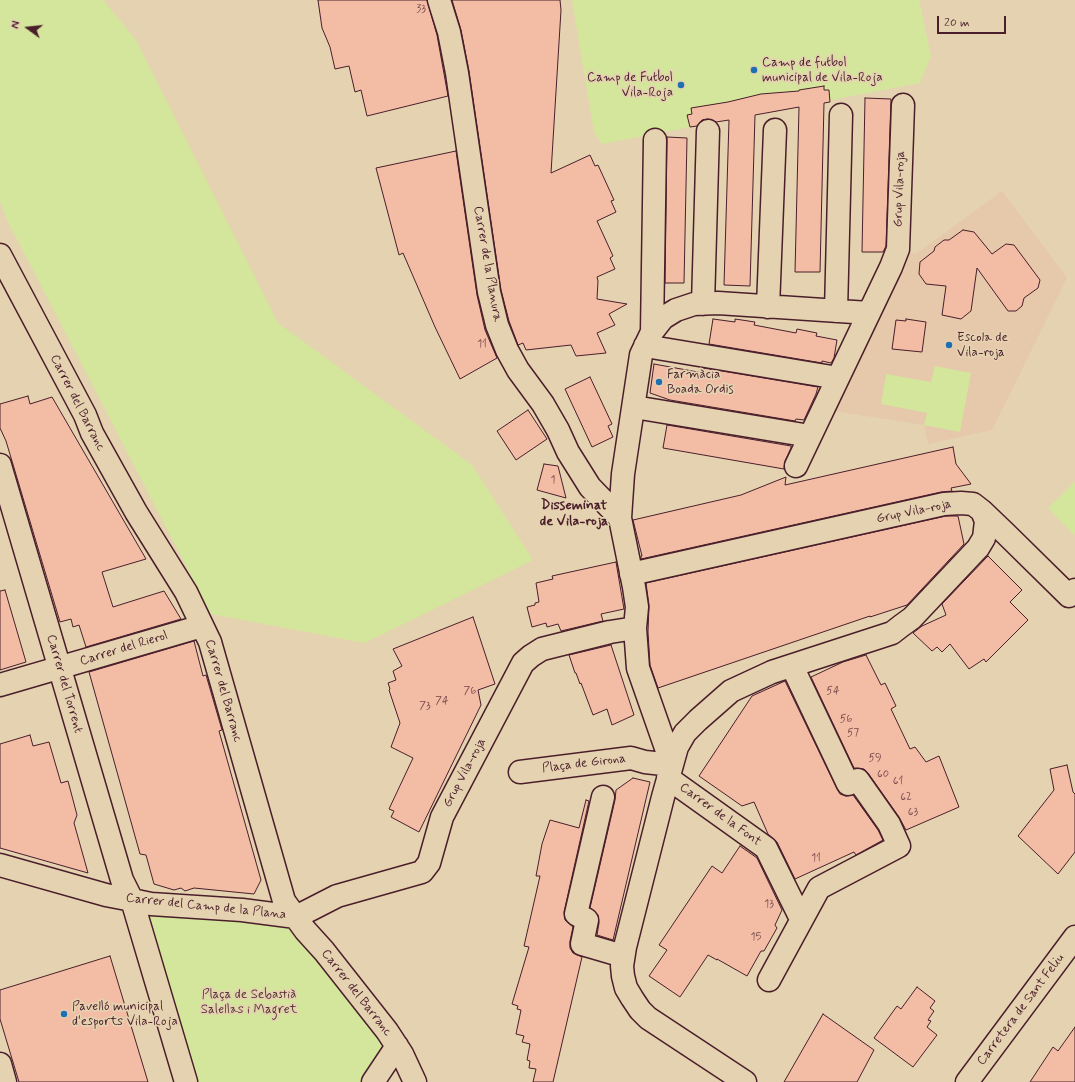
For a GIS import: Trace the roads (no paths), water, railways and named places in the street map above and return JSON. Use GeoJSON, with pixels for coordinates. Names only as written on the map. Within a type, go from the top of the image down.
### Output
{"type":"FeatureCollection","features":[{"type":"Feature","properties":{"kind":"street","name":"Carrer de la Planura"},"geometry":{"type":"LineString","coordinates":[[439,0],[450,32],[489,292],[497,325],[507,350],[518,370],[543,404],[558,430],[568,452],[590,487],[620,518]]}},
{"type":"Feature","properties":{"kind":"street","name":"Grup Vila-roja"},"geometry":{"type":"LineString","coordinates":[[796,466],[898,249],[903,105]]}},
{"type":"Feature","properties":{"kind":"street"},"geometry":{"type":"LineString","coordinates":[[836,312],[841,115]]}},
{"type":"Feature","properties":{"kind":"street"},"geometry":{"type":"LineString","coordinates":[[768,307],[775,130]]}},
{"type":"Feature","properties":{"kind":"street"},"geometry":{"type":"LineString","coordinates":[[704,304],[708,131]]}},
{"type":"Feature","properties":{"kind":"street"},"geometry":{"type":"LineString","coordinates":[[648,339],[655,140]]}},
{"type":"Feature","properties":{"kind":"street","name":"Carrer del Barranc"},"geometry":{"type":"LineString","coordinates":[[0,255],[85,415],[92,433],[136,512],[186,592],[210,642],[284,901],[305,930],[324,950],[387,1031],[402,1054],[415,1082]]}},
{"type":"Feature","properties":{"kind":"street"},"geometry":{"type":"LineString","coordinates":[[672,763],[638,668],[635,628],[637,607],[620,518],[623,474],[641,355],[648,339],[663,318],[676,310],[694,304],[718,303],[869,313]]}},
{"type":"Feature","properties":{"kind":"street"},"geometry":{"type":"LineString","coordinates":[[648,339],[838,378]]}},
{"type":"Feature","properties":{"kind":"street"},"geometry":{"type":"LineString","coordinates":[[634,407],[810,436]]}},
{"type":"Feature","properties":{"kind":"street","name":"Carrer del Torrent"},"geometry":{"type":"LineString","coordinates":[[0,465],[122,880],[132,900],[186,1082]]}},
{"type":"Feature","properties":{"kind":"street","name":"Grup Vila-roja"},"geometry":{"type":"LineString","coordinates":[[631,574],[944,504],[961,503],[973,504],[1005,533],[1069,596],[1075,590]]}},
{"type":"Feature","properties":{"kind":"street"},"geometry":{"type":"LineString","coordinates":[[744,1082],[648,1018],[640,1010],[626,988],[623,976],[622,966],[624,956],[672,763],[685,733],[731,691],[772,672],[892,633],[912,618],[978,548],[984,538],[986,521],[982,512]]}},
{"type":"Feature","properties":{"kind":"street","name":"Carrer del Rierol"},"geometry":{"type":"LineString","coordinates":[[0,685],[202,626]]}},
{"type":"Feature","properties":{"kind":"street","name":"Grup Vila-roja"},"geometry":{"type":"LineString","coordinates":[[296,917],[337,896],[422,872],[429,863],[442,817],[523,663],[530,656],[542,649],[610,632],[635,628]]}},
{"type":"Feature","properties":{"kind":"street"},"geometry":{"type":"LineString","coordinates":[[769,980],[819,888],[899,846],[889,824],[858,780],[848,784],[792,666]]}},
{"type":"Feature","properties":{"kind":"street","name":"Plaça de Girona"},"geometry":{"type":"LineString","coordinates":[[520,772],[631,758],[645,762],[672,763]]}},
{"type":"Feature","properties":{"kind":"street","name":"Carrer de la Font"},"geometry":{"type":"LineString","coordinates":[[672,763],[766,848],[801,919]]}},
{"type":"Feature","properties":{"kind":"street"},"geometry":{"type":"LineString","coordinates":[[603,797],[576,914],[587,920],[582,944],[624,956]]}},
{"type":"Feature","properties":{"kind":"street","name":"Carrer del Camp de la Plana"},"geometry":{"type":"LineString","coordinates":[[0,865],[106,896],[151,904],[242,910],[296,917]]}},
{"type":"Feature","properties":{"kind":"street","name":"Carretera de Sant Feliu"},"geometry":{"type":"LineString","coordinates":[[967,1082],[1075,937]]}},
{"type":"Feature","properties":{"kind":"street"},"geometry":{"type":"LineString","coordinates":[[373,1082],[397,1046]]}},
{"type":"Feature","properties":{"kind":"street"},"geometry":{"type":"LineString","coordinates":[[0,1064],[5,1082]]}},
{"type":"Feature","properties":{"kind":"place","name":"Camp de futbol municipal de Vila-Roja"},"geometry":{"type":"Point","coordinates":[754,70]}},
{"type":"Feature","properties":{"kind":"place","name":"Camp de Futbol Vila-Roja"},"geometry":{"type":"Point","coordinates":[681,85]}},
{"type":"Feature","properties":{"kind":"place","name":"Escola de Vila-roja"},"geometry":{"type":"Point","coordinates":[949,345]}},
{"type":"Feature","properties":{"kind":"place","name":"Farmàcia Boada Ordis"},"geometry":{"type":"Point","coordinates":[659,382]}},
{"type":"Feature","properties":{"kind":"place","name":"Pavelló municipal d'esports Vila-Roja"},"geometry":{"type":"Point","coordinates":[64,1014]}},
{"type":"Feature","properties":{"kind":"district","name":"Disseminat de Vila-roja"},"geometry":{"type":"Point","coordinates":[574,514]}},
{"type":"Feature","properties":{"kind":"park label","name":"Plaça de Sebastià Salellas i Magret"},"geometry":{"type":"Point","coordinates":[249,1002]}}]}
